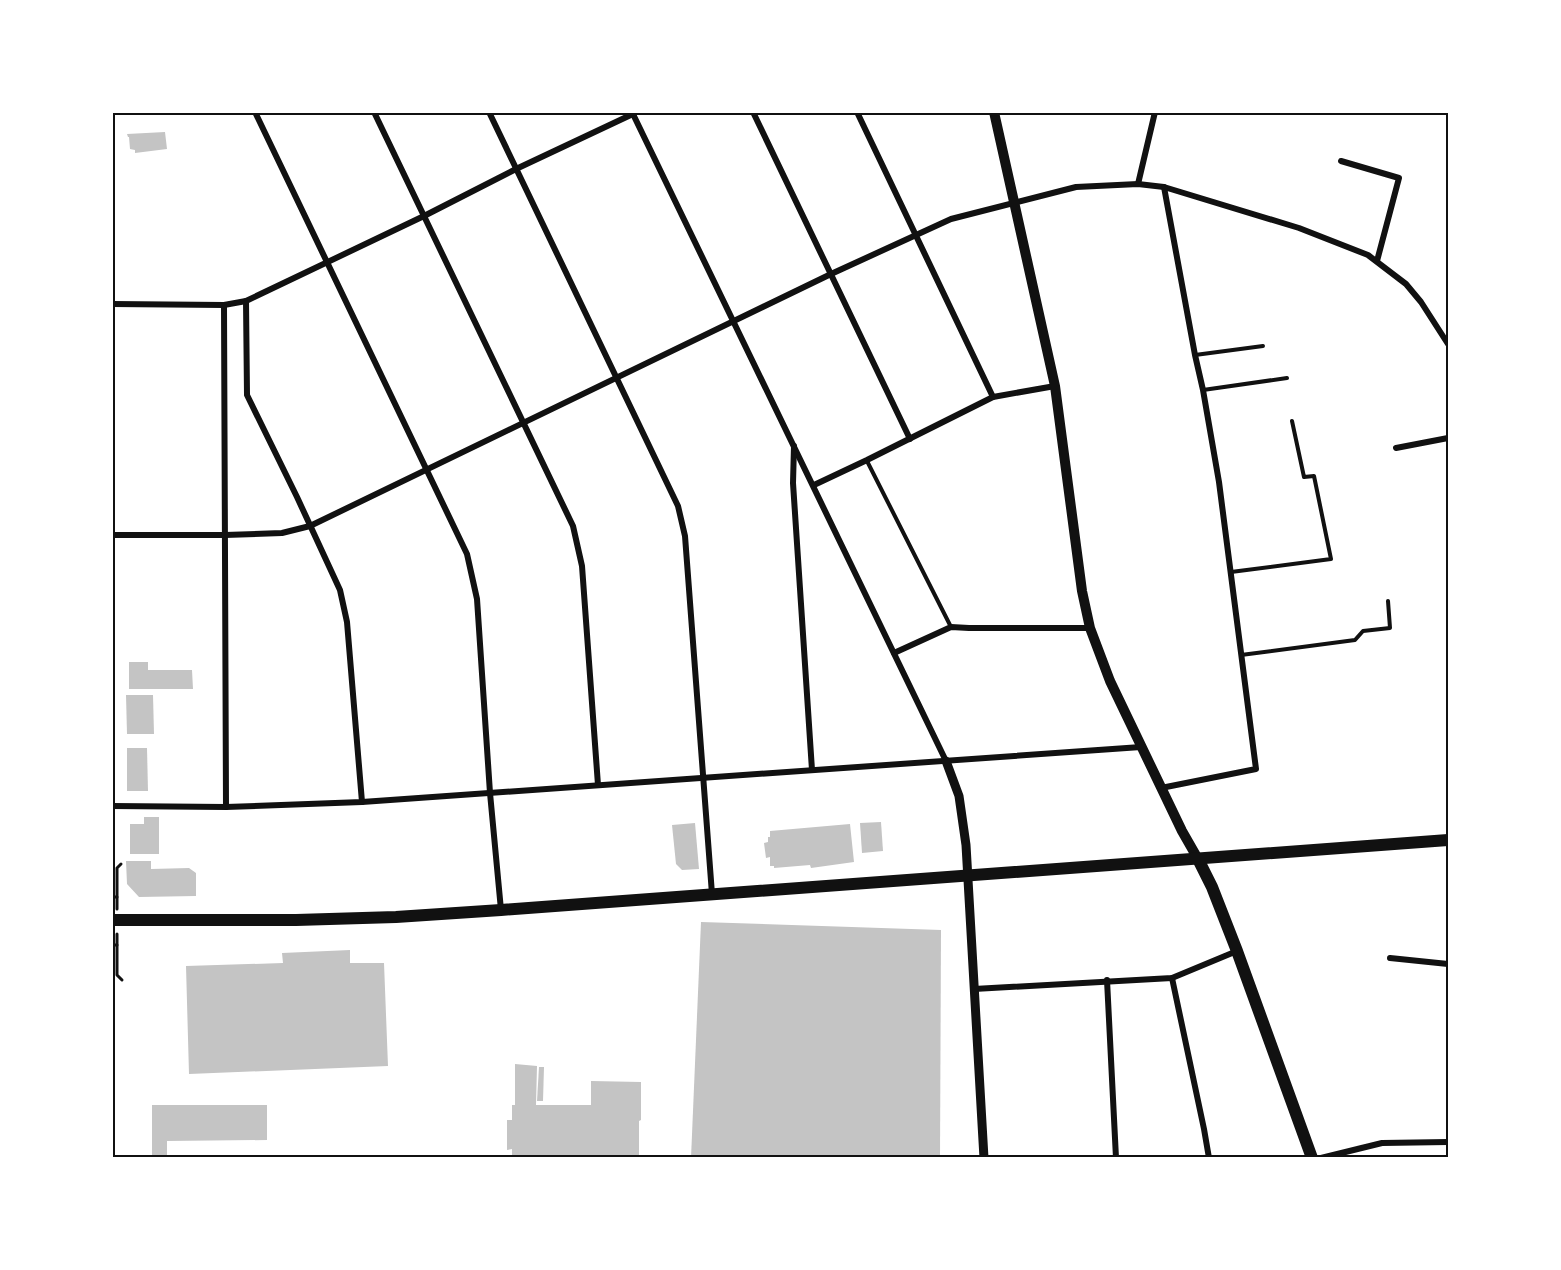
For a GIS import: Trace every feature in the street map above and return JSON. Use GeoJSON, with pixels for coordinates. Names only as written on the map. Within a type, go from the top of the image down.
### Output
{"type":"FeatureCollection","features":[{"type":"Feature","properties":{"kind":"highway"},"geometry":{"type":"LineString","coordinates":[[112,920],[296,920],[396,917],[1449,840]]}},
{"type":"Feature","properties":{"kind":"highway"},"geometry":{"type":"LineString","coordinates":[[1198,859],[1212,887],[1237,951],[1312,1158]]}},
{"type":"Feature","properties":{"kind":"main road"},"geometry":{"type":"LineString","coordinates":[[994,112],[1054,386],[1082,591],[1090,628],[1110,681],[1182,831],[1198,859]]}},
{"type":"Feature","properties":{"kind":"street"},"geometry":{"type":"LineString","coordinates":[[255,112],[467,554],[477,599],[490,793],[501,910]]}},
{"type":"Feature","properties":{"kind":"street"},"geometry":{"type":"LineString","coordinates":[[374,112],[573,526],[582,566],[598,785]]}},
{"type":"Feature","properties":{"kind":"street"},"geometry":{"type":"LineString","coordinates":[[489,112],[678,506],[685,536],[712,894]]}},
{"type":"Feature","properties":{"kind":"street"},"geometry":{"type":"LineString","coordinates":[[753,112],[910,439]]}},
{"type":"Feature","properties":{"kind":"street"},"geometry":{"type":"LineString","coordinates":[[856,112],[993,397]]}},
{"type":"Feature","properties":{"kind":"street"},"geometry":{"type":"LineString","coordinates":[[1138,184],[1155,112]]}},
{"type":"Feature","properties":{"kind":"street"},"geometry":{"type":"LineString","coordinates":[[112,304],[224,305],[246,301],[634,113],[946,760],[959,796],[963,815],[968,875],[984,1158]]}},
{"type":"Feature","properties":{"kind":"street"},"geometry":{"type":"LineString","coordinates":[[1341,161],[1399,178],[1377,261]]}},
{"type":"Feature","properties":{"kind":"street"},"geometry":{"type":"LineString","coordinates":[[112,535],[225,535],[282,532],[310,526],[831,274],[951,219],[1076,187],[1138,184],[1164,187],[1313,233],[1368,255],[1406,284],[1448,342]]}},
{"type":"Feature","properties":{"kind":"street"},"geometry":{"type":"LineString","coordinates":[[1161,788],[1256,769],[1219,482],[1164,187]]}},
{"type":"Feature","properties":{"kind":"street"},"geometry":{"type":"LineString","coordinates":[[246,301],[247,395],[340,590],[347,622],[362,802]]}},
{"type":"Feature","properties":{"kind":"street"},"geometry":{"type":"LineString","coordinates":[[224,305],[226,807]]}},
{"type":"Feature","properties":{"kind":"street"},"geometry":{"type":"LineString","coordinates":[[814,485],[993,397],[1054,386]]}},
{"type":"Feature","properties":{"kind":"street"},"geometry":{"type":"LineString","coordinates":[[1396,448],[1449,438]]}},
{"type":"Feature","properties":{"kind":"street"},"geometry":{"type":"LineString","coordinates":[[794,445],[793,483],[812,770]]}},
{"type":"Feature","properties":{"kind":"street"},"geometry":{"type":"LineString","coordinates":[[894,653],[951,627],[1090,628]]}},
{"type":"Feature","properties":{"kind":"street"},"geometry":{"type":"LineString","coordinates":[[112,806],[226,807],[362,802],[1141,747]]}},
{"type":"Feature","properties":{"kind":"street"},"geometry":{"type":"LineString","coordinates":[[974,989],[1172,978],[1237,951]]}},
{"type":"Feature","properties":{"kind":"street"},"geometry":{"type":"LineString","coordinates":[[1390,958],[1449,964]]}},
{"type":"Feature","properties":{"kind":"street"},"geometry":{"type":"LineString","coordinates":[[1172,978],[1209,1158]]}},
{"type":"Feature","properties":{"kind":"street"},"geometry":{"type":"LineString","coordinates":[[1107,980],[1116,1158]]}},
{"type":"Feature","properties":{"kind":"street"},"geometry":{"type":"LineString","coordinates":[[1321,1158],[1382,1143],[1449,1142]]}},
{"type":"Feature","properties":{"kind":"lane"},"geometry":{"type":"LineString","coordinates":[[1195,355],[1263,346]]}},
{"type":"Feature","properties":{"kind":"lane"},"geometry":{"type":"LineString","coordinates":[[1203,390],[1287,378]]}},
{"type":"Feature","properties":{"kind":"lane"},"geometry":{"type":"LineString","coordinates":[[1230,572],[1331,559],[1314,476],[1304,477],[1292,421]]}},
{"type":"Feature","properties":{"kind":"lane"},"geometry":{"type":"LineString","coordinates":[[867,460],[951,627]]}},
{"type":"Feature","properties":{"kind":"lane"},"geometry":{"type":"LineString","coordinates":[[1241,655],[1355,640],[1363,631],[1390,628],[1388,601]]}},
{"type":"Feature","properties":{"kind":"path"},"geometry":{"type":"LineString","coordinates":[[117,897],[117,868],[121,864]]}},
{"type":"Feature","properties":{"kind":"path"},"geometry":{"type":"LineString","coordinates":[[117,945],[117,975],[122,980]]}},
{"type":"Feature","properties":{"kind":"building"},"geometry":{"type":"Polygon","coordinates":[[[165,132],[167,149],[135,153],[135,150],[130,149],[127,134],[165,132]]]}},
{"type":"Feature","properties":{"kind":"building"},"geometry":{"type":"Polygon","coordinates":[[[129,662],[148,662],[148,670],[192,670],[193,689],[129,689],[129,662]]]}},
{"type":"Feature","properties":{"kind":"building"},"geometry":{"type":"Polygon","coordinates":[[[126,695],[153,695],[154,734],[127,734],[126,695]]]}},
{"type":"Feature","properties":{"kind":"building"},"geometry":{"type":"Polygon","coordinates":[[[127,748],[147,748],[148,791],[127,791],[127,748]]]}},
{"type":"Feature","properties":{"kind":"building"},"geometry":{"type":"Polygon","coordinates":[[[144,817],[159,817],[159,854],[130,854],[130,824],[144,824],[144,817]]]}},
{"type":"Feature","properties":{"kind":"building"},"geometry":{"type":"Polygon","coordinates":[[[881,822],[883,851],[862,853],[860,823],[881,822]]]}},
{"type":"Feature","properties":{"kind":"building"},"geometry":{"type":"Polygon","coordinates":[[[695,823],[699,869],[682,870],[676,864],[672,825],[695,823]]]}},
{"type":"Feature","properties":{"kind":"building"},"geometry":{"type":"Polygon","coordinates":[[[850,824],[854,862],[811,868],[810,865],[774,868],[770,866],[770,857],[766,858],[764,843],[768,842],[770,831],[850,824]]]}},
{"type":"Feature","properties":{"kind":"building"},"geometry":{"type":"Polygon","coordinates":[[[126,861],[151,861],[151,869],[189,868],[196,873],[196,896],[139,897],[127,884],[126,861]]]}},
{"type":"Feature","properties":{"kind":"building"},"geometry":{"type":"Polygon","coordinates":[[[701,922],[941,930],[940,1158],[691,1158],[701,922]]]}},
{"type":"Feature","properties":{"kind":"building"},"geometry":{"type":"Polygon","coordinates":[[[350,950],[350,963],[384,963],[388,1066],[189,1074],[186,966],[283,963],[282,953],[350,950]]]}},
{"type":"Feature","properties":{"kind":"building"},"geometry":{"type":"Polygon","coordinates":[[[515,1064],[537,1066],[536,1105],[591,1105],[591,1081],[641,1082],[639,1158],[512,1158],[512,1149],[507,1150],[507,1120],[512,1120],[512,1105],[515,1105],[515,1064]]]}},
{"type":"Feature","properties":{"kind":"building"},"geometry":{"type":"Polygon","coordinates":[[[539,1067],[544,1067],[543,1101],[537,1101],[539,1067]]]}},
{"type":"Feature","properties":{"kind":"building"},"geometry":{"type":"Polygon","coordinates":[[[152,1105],[267,1105],[267,1140],[167,1141],[167,1158],[152,1158],[152,1105]]]}}]}
